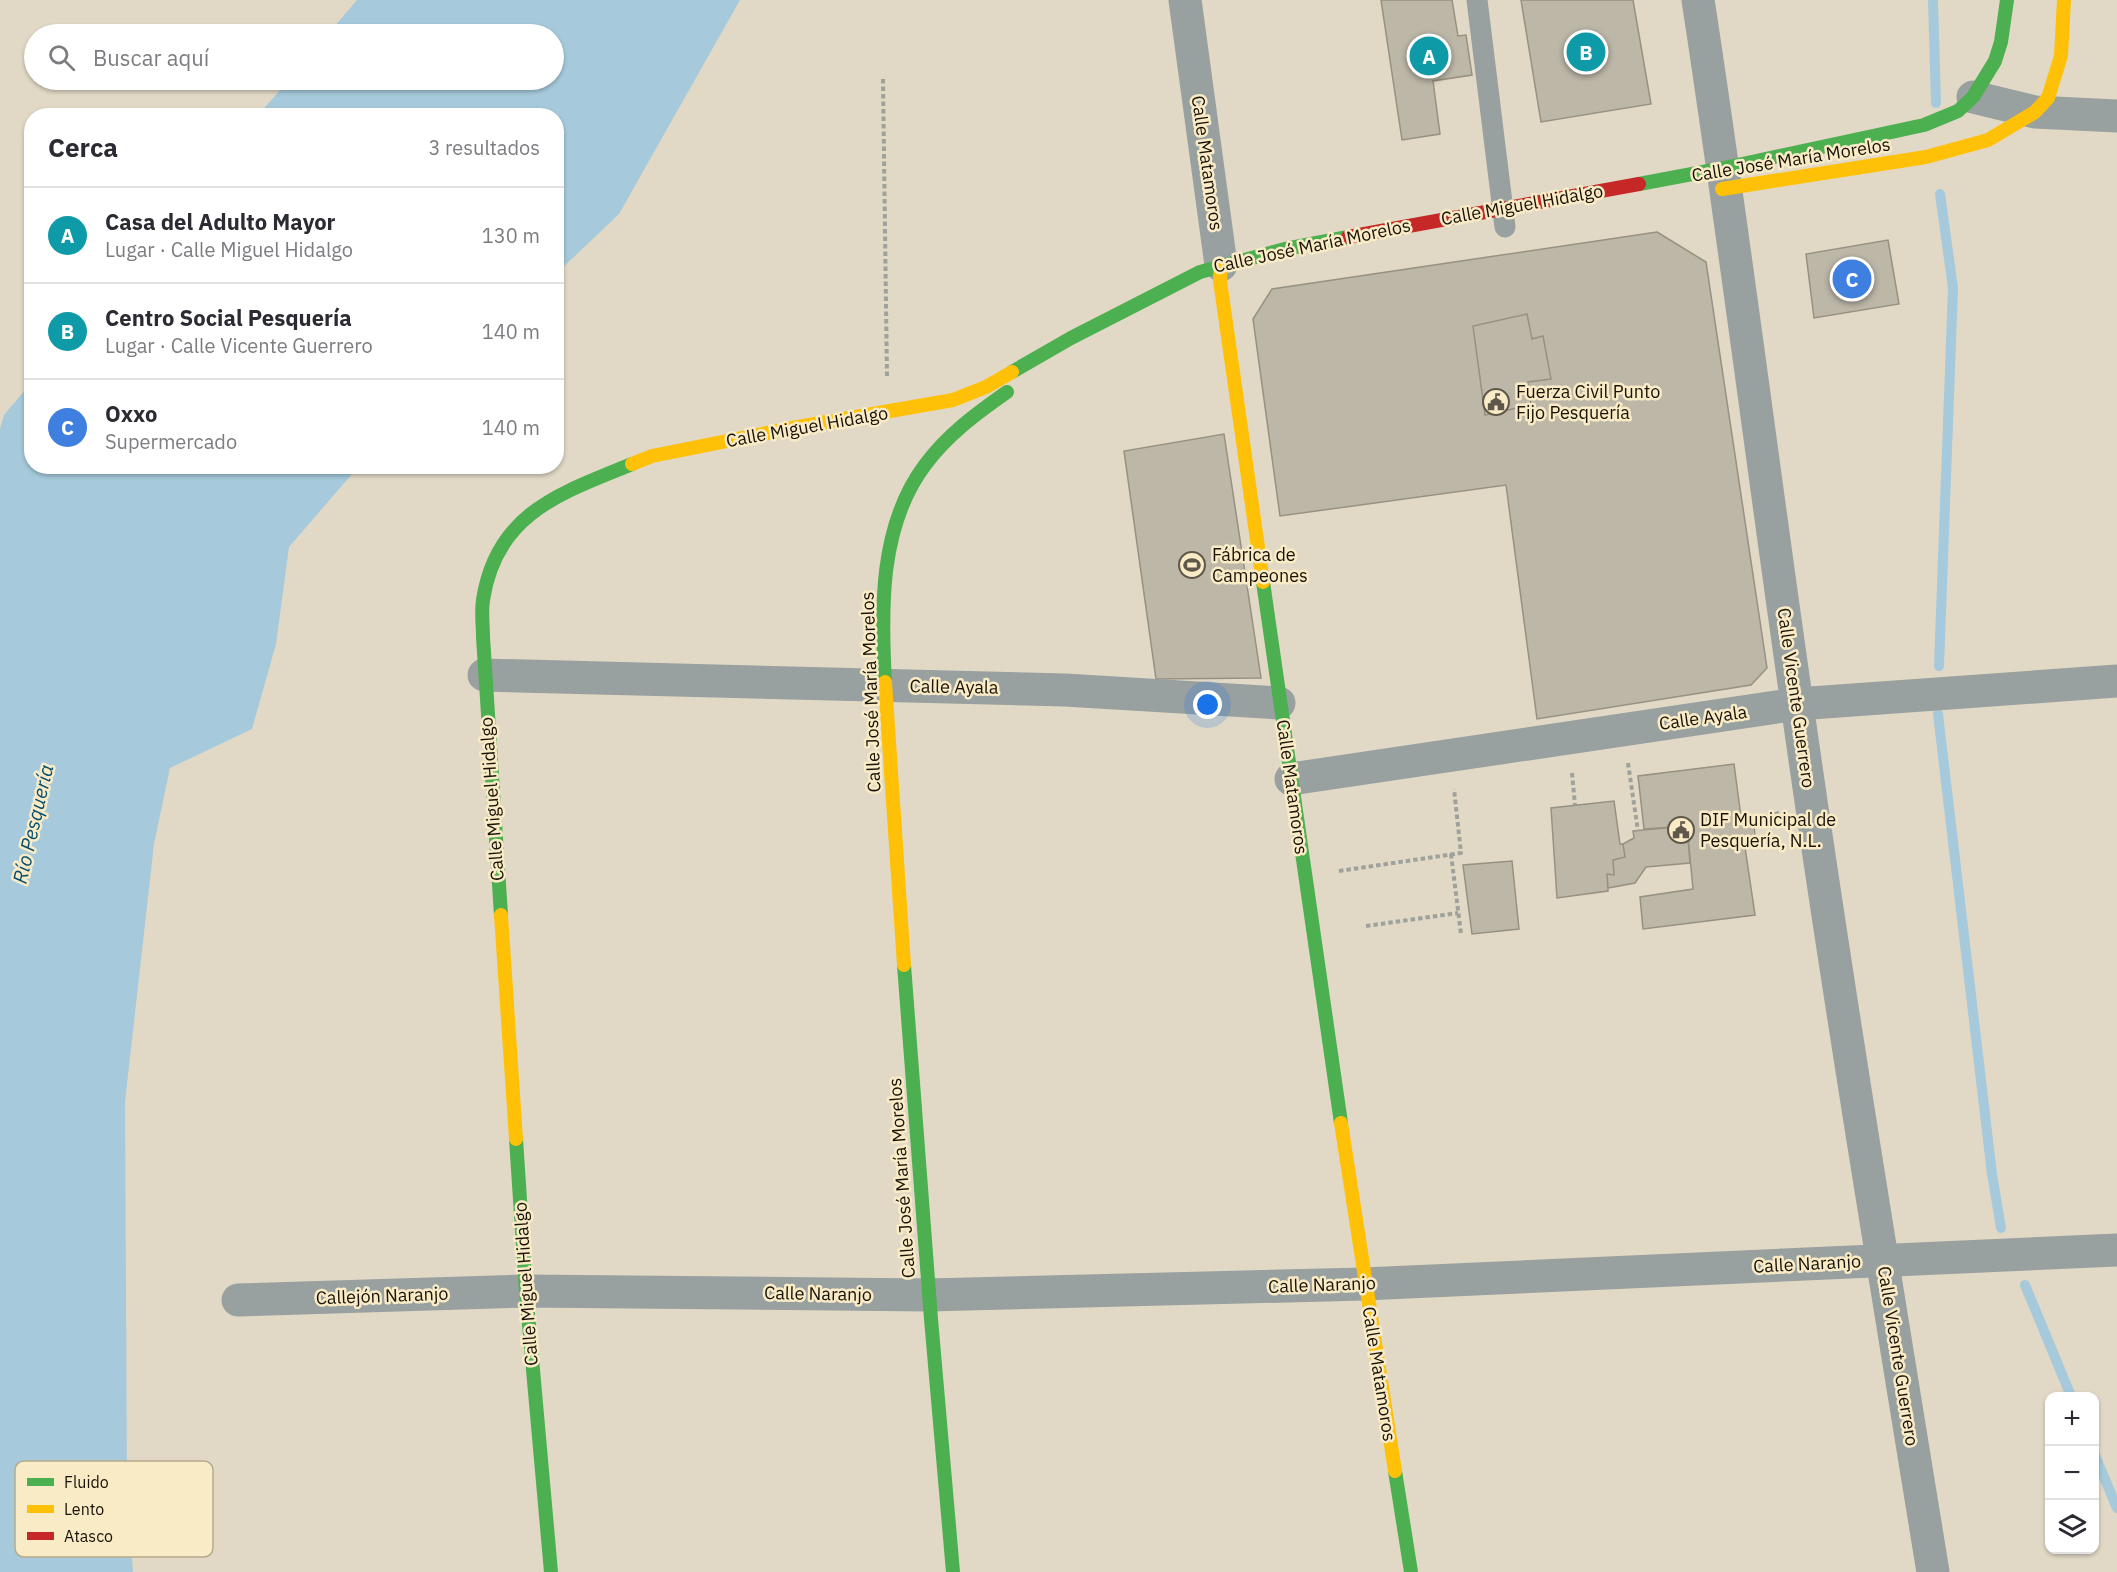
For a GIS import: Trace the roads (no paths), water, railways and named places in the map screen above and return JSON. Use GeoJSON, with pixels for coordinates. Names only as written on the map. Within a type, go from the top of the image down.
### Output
{"type":"FeatureCollection","features":[{"type":"Feature","properties":{"kind":"main road"},"geometry":{"type":"LineString","coordinates":[[1973,97],[1995,61],[2007,0]]}},
{"type":"Feature","properties":{"kind":"main road"},"geometry":{"type":"LineString","coordinates":[[2035,112],[2048,98],[2061,56],[2064,0]]}},
{"type":"Feature","properties":{"kind":"main road","name":"Calle Miguel Hidalgo"},"geometry":{"type":"LineString","coordinates":[[551,1572],[526,1291],[484,675],[483,600],[494,560],[518,525],[545,502],[604,474],[652,456],[792,428],[888,413],[953,399],[986,387],[1071,338],[1200,272],[1221,278],[1285,249],[1504,222],[1718,183],[1924,125],[1958,111],[1973,97]]}},
{"type":"Feature","properties":{"kind":"main road","name":"Calle José María Morelos"},"geometry":{"type":"LineString","coordinates":[[1718,183],[1926,157],[1988,141],[2035,112]]}},
{"type":"Feature","properties":{"kind":"main road","name":"Calle Matamoros"},"geometry":{"type":"LineString","coordinates":[[1221,278],[1364,1284],[1411,1572]]}},
{"type":"Feature","properties":{"kind":"main road"},"geometry":{"type":"LineString","coordinates":[[1080,349],[1160,308]]}},
{"type":"Feature","properties":{"kind":"main road","name":"Calle José María Morelos"},"geometry":{"type":"LineString","coordinates":[[953,1572],[928,1295],[899,893],[886,686],[885,588],[895,526],[913,480],[926,461],[967,420],[1021,383]]}},
{"type":"Feature","properties":{"kind":"street","name":"Calle Matamoros"},"geometry":{"type":"LineString","coordinates":[[1185,0],[1221,278]]}},
{"type":"Feature","properties":{"kind":"street","name":"Calle Vicente Guerrero"},"geometry":{"type":"LineString","coordinates":[[1698,0],[1718,183],[1882,1260],[1933,1572]]}},
{"type":"Feature","properties":{"kind":"street"},"geometry":{"type":"LineString","coordinates":[[1973,97],[2035,112],[2117,116]]}},
{"type":"Feature","properties":{"kind":"street","name":"Calle Ayala"},"geometry":{"type":"LineString","coordinates":[[484,675],[1065,690],[1280,703]]}},
{"type":"Feature","properties":{"kind":"street","name":"Calle Ayala"},"geometry":{"type":"LineString","coordinates":[[1291,779],[1797,705],[2117,681]]}},
{"type":"Feature","properties":{"kind":"street","name":"Calle Naranjo"},"geometry":{"type":"LineString","coordinates":[[526,1291],[928,1295],[1364,1284],[2117,1250]]}},
{"type":"Feature","properties":{"kind":"street","name":"Callejón Naranjo"},"geometry":{"type":"LineString","coordinates":[[238,1300],[526,1291]]}},
{"type":"Feature","properties":{"kind":"lane"},"geometry":{"type":"LineString","coordinates":[[1477,0],[1504,222]]}},
{"type":"Feature","properties":{"kind":"water"},"geometry":{"type":"Polygon","coordinates":[[[357,0],[740,0],[619,214],[564,266],[564,108],[264,108],[280,90],[564,90],[564,24],[337,24],[357,0]]]}},
{"type":"Feature","properties":{"kind":"water","name":"Río Pesquería"},"geometry":{"type":"Polygon","coordinates":[[[24,391],[24,474],[352,474],[289,547],[276,644],[252,729],[170,768],[154,844],[125,1102],[127,1461],[15,1461],[15,1557],[132,1557],[133,1572],[0,1572],[0,429],[4,415],[24,391]]]}},
{"type":"Feature","properties":{"kind":"waterway"},"geometry":{"type":"LineString","coordinates":[[1933,0],[1936,103]]}},
{"type":"Feature","properties":{"kind":"waterway"},"geometry":{"type":"LineString","coordinates":[[1939,666],[1953,288],[1940,194]]}},
{"type":"Feature","properties":{"kind":"waterway"},"geometry":{"type":"LineString","coordinates":[[1938,714],[1992,1174],[2001,1228]]}},
{"type":"Feature","properties":{"kind":"waterway"},"geometry":{"type":"LineString","coordinates":[[2025,1285],[2069,1392]]}},
{"type":"Feature","properties":{"kind":"waterway"},"geometry":{"type":"LineString","coordinates":[[2099,1465],[2117,1508]]}},
{"type":"Feature","properties":{"kind":"place","name":"Centro Social Pesquería"},"geometry":{"type":"Point","coordinates":[1586,52]}},
{"type":"Feature","properties":{"kind":"place","name":"Casa del Adulto Mayor"},"geometry":{"type":"Point","coordinates":[1429,56]}},
{"type":"Feature","properties":{"kind":"place","name":"Oxxo"},"geometry":{"type":"Point","coordinates":[1852,279]}},
{"type":"Feature","properties":{"kind":"place","name":"Fuerza Civil Punto Fijo Pesquería"},"geometry":{"type":"Point","coordinates":[1496,402]}},
{"type":"Feature","properties":{"kind":"place","name":"Fábrica de Campeones"},"geometry":{"type":"Point","coordinates":[1192,565]}},
{"type":"Feature","properties":{"kind":"place","name":"DIF Municipal de Pesquería, N.L."},"geometry":{"type":"Point","coordinates":[1681,830]}}]}
